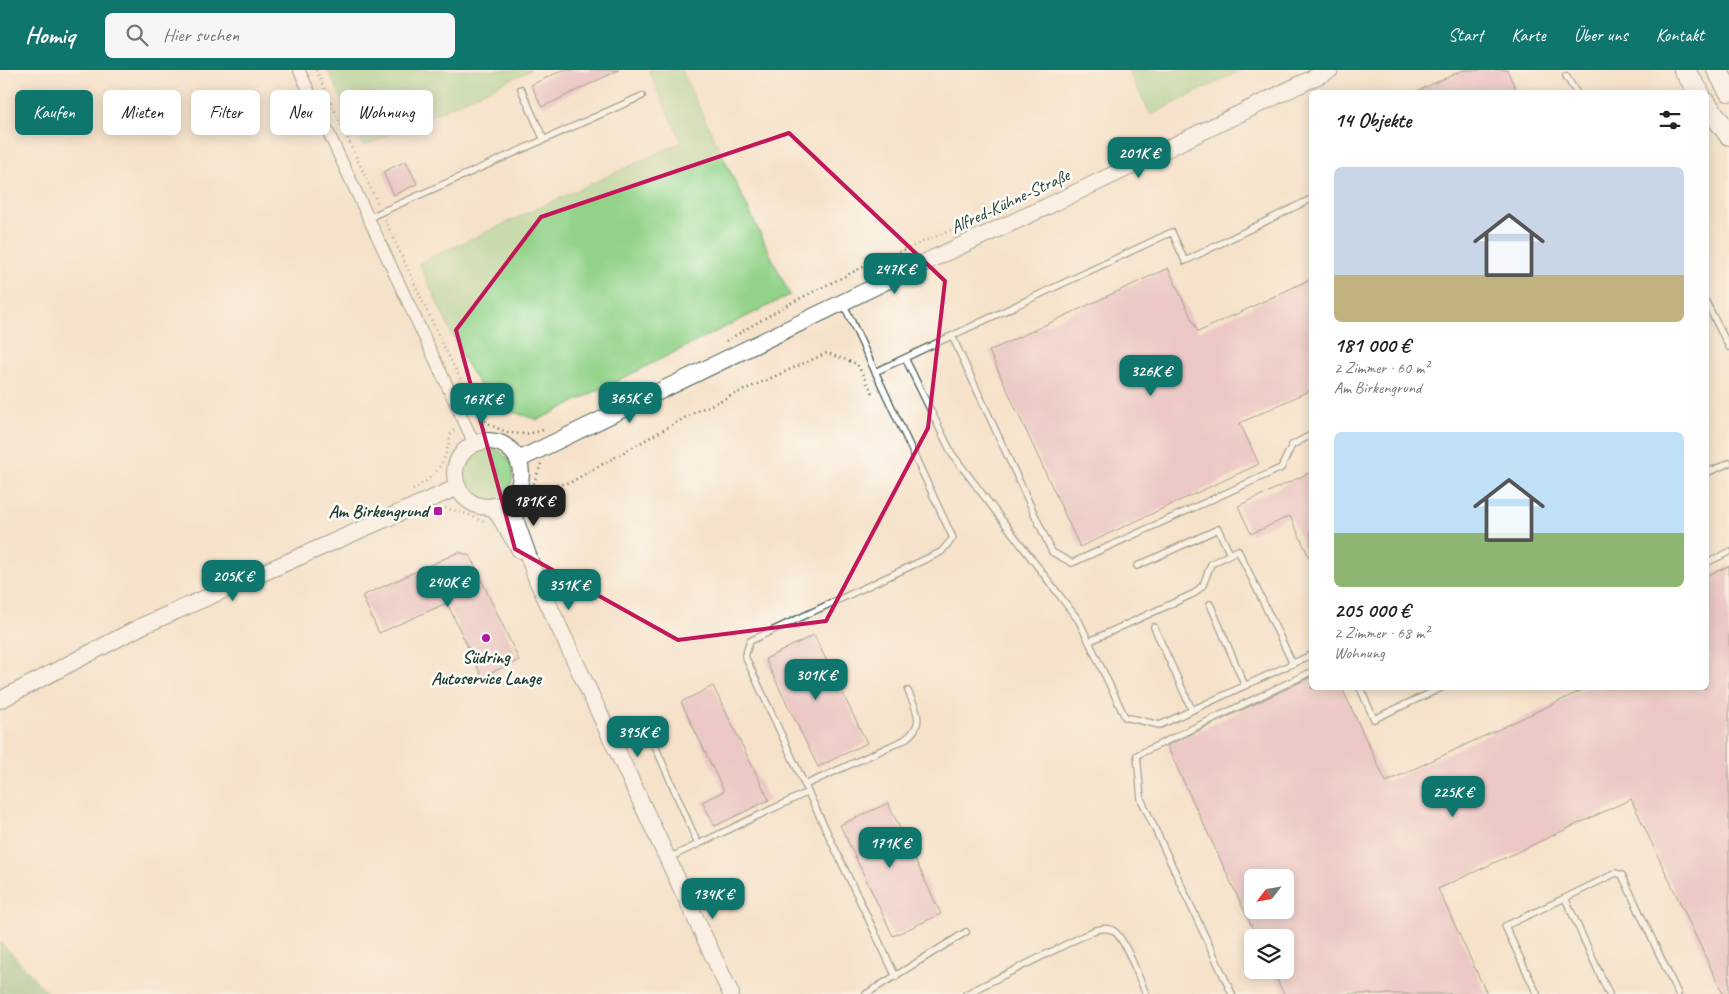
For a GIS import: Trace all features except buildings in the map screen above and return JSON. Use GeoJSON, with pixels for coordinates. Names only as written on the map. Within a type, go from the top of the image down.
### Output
{"type":"FeatureCollection","features":[{"type":"Feature","properties":{"kind":"highway"},"geometry":{"type":"LineString","coordinates":[[1684,70],[1698,90]]}},
{"type":"Feature","properties":{"kind":"highway"},"geometry":{"type":"LineString","coordinates":[[1716,70],[1729,91]]}},
{"type":"Feature","properties":{"kind":"highway"},"geometry":{"type":"LineString","coordinates":[[1709,107],[1729,135]]}},
{"type":"Feature","properties":{"kind":"main road","name":"Alfred-Kühne-Straße"},"geometry":{"type":"LineString","coordinates":[[518,460],[1330,70]]}},
{"type":"Feature","properties":{"kind":"main road"},"geometry":{"type":"LineString","coordinates":[[499,504],[517,490],[520,483],[521,468],[518,460],[514,452],[500,442],[482,441],[474,443],[461,454],[457,462],[455,479],[458,487],[464,496],[472,502],[499,504],[515,519],[530,564],[731,994]]}},
{"type":"Feature","properties":{"kind":"main road"},"geometry":{"type":"LineString","coordinates":[[0,700],[98,647],[159,618],[458,487]]}},
{"type":"Feature","properties":{"kind":"street"},"geometry":{"type":"LineString","coordinates":[[299,70],[474,443]]}},
{"type":"Feature","properties":{"kind":"lane"},"geometry":{"type":"LineString","coordinates":[[1566,76],[1575,90]]}},
{"type":"Feature","properties":{"kind":"lane"},"geometry":{"type":"LineString","coordinates":[[520,89],[544,140]]}},
{"type":"Feature","properties":{"kind":"lane"},"geometry":{"type":"LineString","coordinates":[[368,218],[642,96]]}},
{"type":"Feature","properties":{"kind":"lane"},"geometry":{"type":"LineString","coordinates":[[875,372],[1172,232],[1185,261],[1309,200]]}},
{"type":"Feature","properties":{"kind":"lane"},"geometry":{"type":"LineString","coordinates":[[843,303],[953,538],[941,552],[750,641],[745,656],[896,977]]}},
{"type":"Feature","properties":{"kind":"lane"},"geometry":{"type":"LineString","coordinates":[[1709,308],[1729,348]]}},
{"type":"Feature","properties":{"kind":"lane"},"geometry":{"type":"LineString","coordinates":[[952,336],[1052,552],[1072,564],[1281,468],[1292,444],[1309,437]]}},
{"type":"Feature","properties":{"kind":"lane"},"geometry":{"type":"LineString","coordinates":[[905,358],[952,454],[1079,621],[1125,717],[1160,725],[1309,656]]}},
{"type":"Feature","properties":{"kind":"lane"},"geometry":{"type":"LineString","coordinates":[[1709,473],[1729,463]]}},
{"type":"Feature","properties":{"kind":"lane"},"geometry":{"type":"LineString","coordinates":[[1137,566],[1218,529],[1230,554]]}},
{"type":"Feature","properties":{"kind":"lane"},"geometry":{"type":"LineString","coordinates":[[1090,641],[1195,593],[1203,585],[1210,564],[1238,550],[1293,664]]}},
{"type":"Feature","properties":{"kind":"lane"},"geometry":{"type":"LineString","coordinates":[[1709,562],[1729,552]]}},
{"type":"Feature","properties":{"kind":"lane"},"geometry":{"type":"LineString","coordinates":[[1210,604],[1245,686]]}},
{"type":"Feature","properties":{"kind":"lane"},"geometry":{"type":"LineString","coordinates":[[1154,627],[1192,710]]}},
{"type":"Feature","properties":{"kind":"lane"},"geometry":{"type":"LineString","coordinates":[[1232,994],[1142,799],[1137,755],[1309,673]]}},
{"type":"Feature","properties":{"kind":"lane"},"geometry":{"type":"LineString","coordinates":[[1361,690],[1374,719],[1437,690]]}},
{"type":"Feature","properties":{"kind":"lane"},"geometry":{"type":"LineString","coordinates":[[805,785],[904,740],[914,732],[918,723],[917,709],[908,691]]}},
{"type":"Feature","properties":{"kind":"lane"},"geometry":{"type":"LineString","coordinates":[[649,732],[698,844]]}},
{"type":"Feature","properties":{"kind":"lane"},"geometry":{"type":"LineString","coordinates":[[668,859],[808,792]]}},
{"type":"Feature","properties":{"kind":"lane"},"geometry":{"type":"LineString","coordinates":[[1538,994],[1505,926],[1616,873],[1622,875],[1678,994]]}},
{"type":"Feature","properties":{"kind":"lane"},"geometry":{"type":"LineString","coordinates":[[1565,898],[1610,994]]}},
{"type":"Feature","properties":{"kind":"lane"},"geometry":{"type":"LineString","coordinates":[[966,994],[1095,930],[1106,929],[1114,931],[1123,944],[1146,994]]}},
{"type":"Feature","properties":{"kind":"lane"},"geometry":{"type":"LineString","coordinates":[[866,994],[966,932]]}},
{"type":"Feature","properties":{"kind":"path"},"geometry":{"type":"LineString","coordinates":[[316,70],[442,343],[480,417],[487,423],[513,434],[528,435]]}},
{"type":"Feature","properties":{"kind":"path"},"geometry":{"type":"LineString","coordinates":[[532,485],[547,487],[571,482],[697,411],[826,353],[857,364],[873,394]]}},
{"type":"Feature","properties":{"kind":"path"},"geometry":{"type":"LineString","coordinates":[[475,420],[480,417]]}},
{"type":"Feature","properties":{"kind":"path"},"geometry":{"type":"LineString","coordinates":[[432,478],[438,470],[448,448],[451,432],[455,430]]}},
{"type":"Feature","properties":{"kind":"path"},"geometry":{"type":"LineString","coordinates":[[523,514],[532,485],[542,466],[540,463]]}},
{"type":"Feature","properties":{"kind":"path"},"geometry":{"type":"LineString","coordinates":[[444,506],[446,510],[467,514],[488,523]]}},
{"type":"Feature","properties":{"kind":"highlighted area"},"geometry":{"type":"Polygon","coordinates":[[[789,133],[945,281],[928,428],[826,621],[678,640],[515,549],[456,330],[541,217],[789,133]]]}},
{"type":"Feature","properties":{"kind":"green space"},"geometry":{"type":"Polygon","coordinates":[[[328,70],[531,70],[433,115],[433,90],[340,90],[340,95],[328,70]]]}},
{"type":"Feature","properties":{"kind":"green space"},"geometry":{"type":"Polygon","coordinates":[[[648,70],[681,70],[790,295],[538,420],[513,412],[488,398],[465,362],[419,263],[682,142],[648,70]]]}},
{"type":"Feature","properties":{"kind":"green space"},"geometry":{"type":"Polygon","coordinates":[[[1128,70],[1241,70],[1151,115],[1128,70]]]}},
{"type":"Feature","properties":{"kind":"green space"},"geometry":{"type":"Polygon","coordinates":[[[359,135],[388,135],[364,146],[359,135]]]}},
{"type":"Feature","properties":{"kind":"green space"},"geometry":{"type":"Polygon","coordinates":[[[482,448],[492,448],[506,455],[513,469],[513,479],[506,493],[492,500],[482,500],[472,496],[465,489],[461,479],[461,469],[465,459],[472,452],[482,448]]]}},
{"type":"Feature","properties":{"kind":"green space"},"geometry":{"type":"Polygon","coordinates":[[[0,941],[49,994],[0,994],[0,941]]]}},
{"type":"Feature","properties":{"kind":"place","name":"Am Birkengrund"},"geometry":{"type":"Point","coordinates":[438,511]}},
{"type":"Feature","properties":{"kind":"place","name":"Südring Autoservice Lange"},"geometry":{"type":"Point","coordinates":[486,638]}}]}
